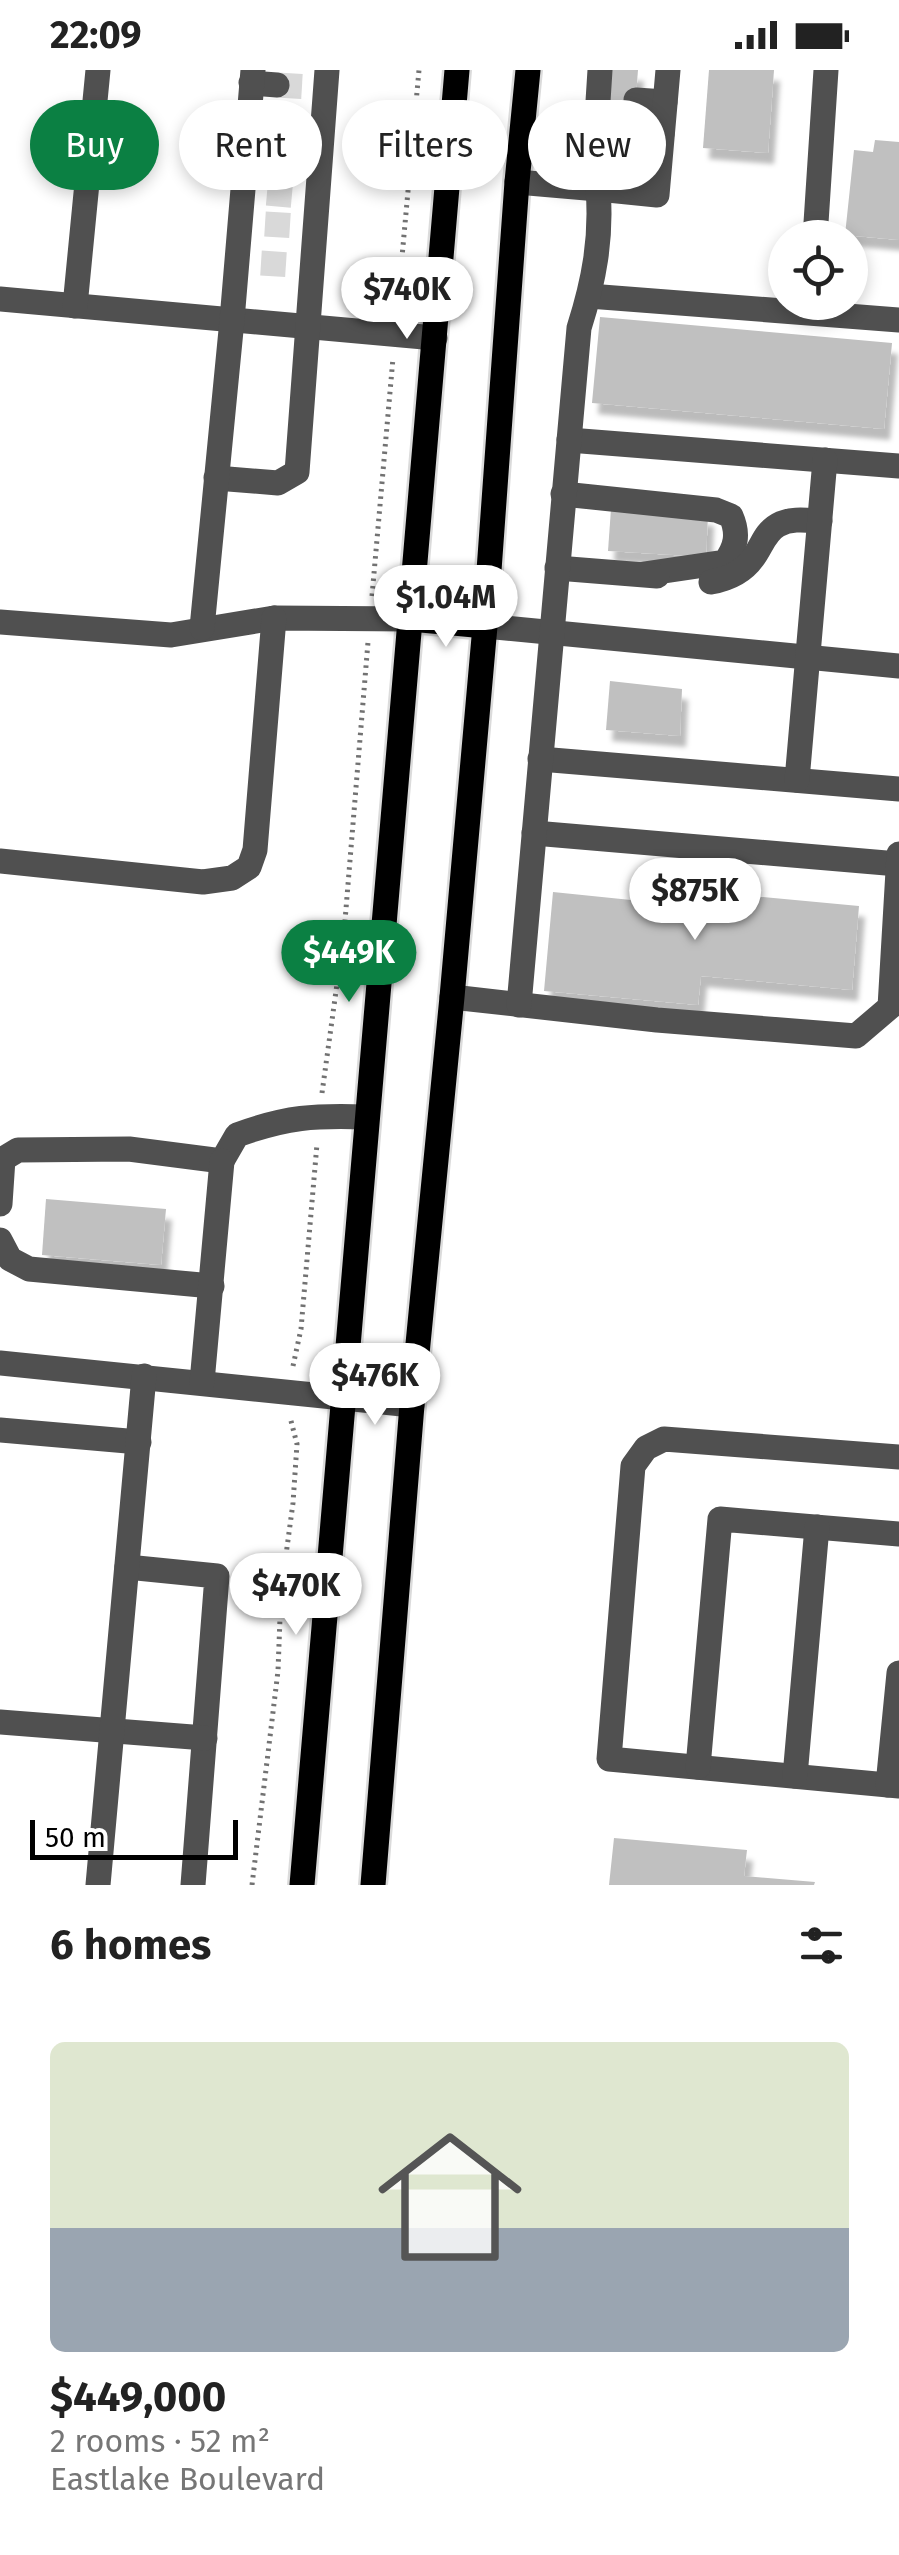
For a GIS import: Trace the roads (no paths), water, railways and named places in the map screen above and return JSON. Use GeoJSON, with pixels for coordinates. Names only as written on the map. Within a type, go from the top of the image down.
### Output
{"type":"FeatureCollection","features":[{"type":"Feature","properties":{"kind":"main road"},"geometry":{"type":"LineString","coordinates":[[302,1885],[457,70]]}},
{"type":"Feature","properties":{"kind":"main road"},"geometry":{"type":"LineString","coordinates":[[373,1885],[412,1405],[485,626],[528,70]]}},
{"type":"Feature","properties":{"kind":"main road"},"geometry":{"type":"LineString","coordinates":[[412,618],[485,626]]}},
{"type":"Feature","properties":{"kind":"street"},"geometry":{"type":"LineString","coordinates":[[75,306],[98,70]]}},
{"type":"Feature","properties":{"kind":"street"},"geometry":{"type":"LineString","coordinates":[[600,70],[602,100]]}},
{"type":"Feature","properties":{"kind":"street"},"geometry":{"type":"LineString","coordinates":[[665,100],[668,70]]}},
{"type":"Feature","properties":{"kind":"street"},"geometry":{"type":"LineString","coordinates":[[816,220],[826,70]]}},
{"type":"Feature","properties":{"kind":"street"},"geometry":{"type":"LineString","coordinates":[[202,628],[232,320],[249,262],[260,80]]}},
{"type":"Feature","properties":{"kind":"street"},"geometry":{"type":"LineString","coordinates":[[216,478],[278,483],[296,472],[309,327],[302,266],[321,82]]}},
{"type":"Feature","properties":{"kind":"street"},"geometry":{"type":"LineString","coordinates":[[517,182],[528,183]]}},
{"type":"Feature","properties":{"kind":"street"},"geometry":{"type":"LineString","coordinates":[[519,1005],[579,328],[590,296],[601,225],[598,190]]}},
{"type":"Feature","properties":{"kind":"street"},"geometry":{"type":"LineString","coordinates":[[615,190],[656,195],[656,190]]}},
{"type":"Feature","properties":{"kind":"street"},"geometry":{"type":"LineString","coordinates":[[590,296],[768,306]]}},
{"type":"Feature","properties":{"kind":"street"},"geometry":{"type":"LineString","coordinates":[[0,299],[435,338]]}},
{"type":"Feature","properties":{"kind":"street"},"geometry":{"type":"LineString","coordinates":[[868,316],[899,320]]}},
{"type":"Feature","properties":{"kind":"street"},"geometry":{"type":"LineString","coordinates":[[568,440],[899,466]]}},
{"type":"Feature","properties":{"kind":"street"},"geometry":{"type":"LineString","coordinates":[[797,780],[825,460]]}},
{"type":"Feature","properties":{"kind":"street"},"geometry":{"type":"LineString","coordinates":[[563,494],[716,510],[731,516],[736,528],[735,549],[725,562],[644,574]]}},
{"type":"Feature","properties":{"kind":"street"},"geometry":{"type":"LineString","coordinates":[[557,568],[715,582],[736,574],[754,557],[775,526],[797,520],[820,521]]}},
{"type":"Feature","properties":{"kind":"street"},"geometry":{"type":"LineString","coordinates":[[0,861],[203,882],[232,878],[250,867],[255,850],[274,618]]}},
{"type":"Feature","properties":{"kind":"street"},"geometry":{"type":"LineString","coordinates":[[0,622],[171,635],[274,618],[412,618]]}},
{"type":"Feature","properties":{"kind":"street"},"geometry":{"type":"LineString","coordinates":[[485,626],[899,666]]}},
{"type":"Feature","properties":{"kind":"street"},"geometry":{"type":"LineString","coordinates":[[540,760],[899,788]]}},
{"type":"Feature","properties":{"kind":"street"},"geometry":{"type":"LineString","coordinates":[[534,833],[898,864]]}},
{"type":"Feature","properties":{"kind":"street"},"geometry":{"type":"LineString","coordinates":[[452,996],[657,1020],[856,1036],[890,1007],[899,854]]}},
{"type":"Feature","properties":{"kind":"street"},"geometry":{"type":"LineString","coordinates":[[202,1382],[222,1161],[237,1135],[270,1123],[320,1115],[367,1117]]}},
{"type":"Feature","properties":{"kind":"street"},"geometry":{"type":"LineString","coordinates":[[0,1204],[3,1160],[18,1150],[129,1150],[222,1161]]}},
{"type":"Feature","properties":{"kind":"street"},"geometry":{"type":"LineString","coordinates":[[0,1240],[10,1259],[29,1269],[212,1286]]}},
{"type":"Feature","properties":{"kind":"street"},"geometry":{"type":"LineString","coordinates":[[0,1362],[412,1405]]}},
{"type":"Feature","properties":{"kind":"street"},"geometry":{"type":"LineString","coordinates":[[98,1885],[144,1376]]}},
{"type":"Feature","properties":{"kind":"street"},"geometry":{"type":"LineString","coordinates":[[0,1430],[139,1442]]}},
{"type":"Feature","properties":{"kind":"street"},"geometry":{"type":"LineString","coordinates":[[899,1457],[664,1439],[646,1448],[633,1466],[608,1759],[894,1785],[899,1673]]}},
{"type":"Feature","properties":{"kind":"street"},"geometry":{"type":"LineString","coordinates":[[698,1768],[720,1519],[899,1534]]}},
{"type":"Feature","properties":{"kind":"street"},"geometry":{"type":"LineString","coordinates":[[795,1776],[817,1527]]}},
{"type":"Feature","properties":{"kind":"street"},"geometry":{"type":"LineString","coordinates":[[127,1567],[217,1576],[193,1885]]}},
{"type":"Feature","properties":{"kind":"street"},"geometry":{"type":"LineString","coordinates":[[0,1722],[205,1738]]}},
{"type":"Feature","properties":{"kind":"tunnel"},"geometry":{"type":"LineString","coordinates":[[277,85],[311,87]]}},
{"type":"Feature","properties":{"kind":"tunnel"},"geometry":{"type":"LineString","coordinates":[[267,193],[300,196]]}},
{"type":"Feature","properties":{"kind":"tunnel"},"geometry":{"type":"LineString","coordinates":[[265,224],[297,226]]}},
{"type":"Feature","properties":{"kind":"tunnel"},"geometry":{"type":"LineString","coordinates":[[261,263],[292,265]]}}]}
